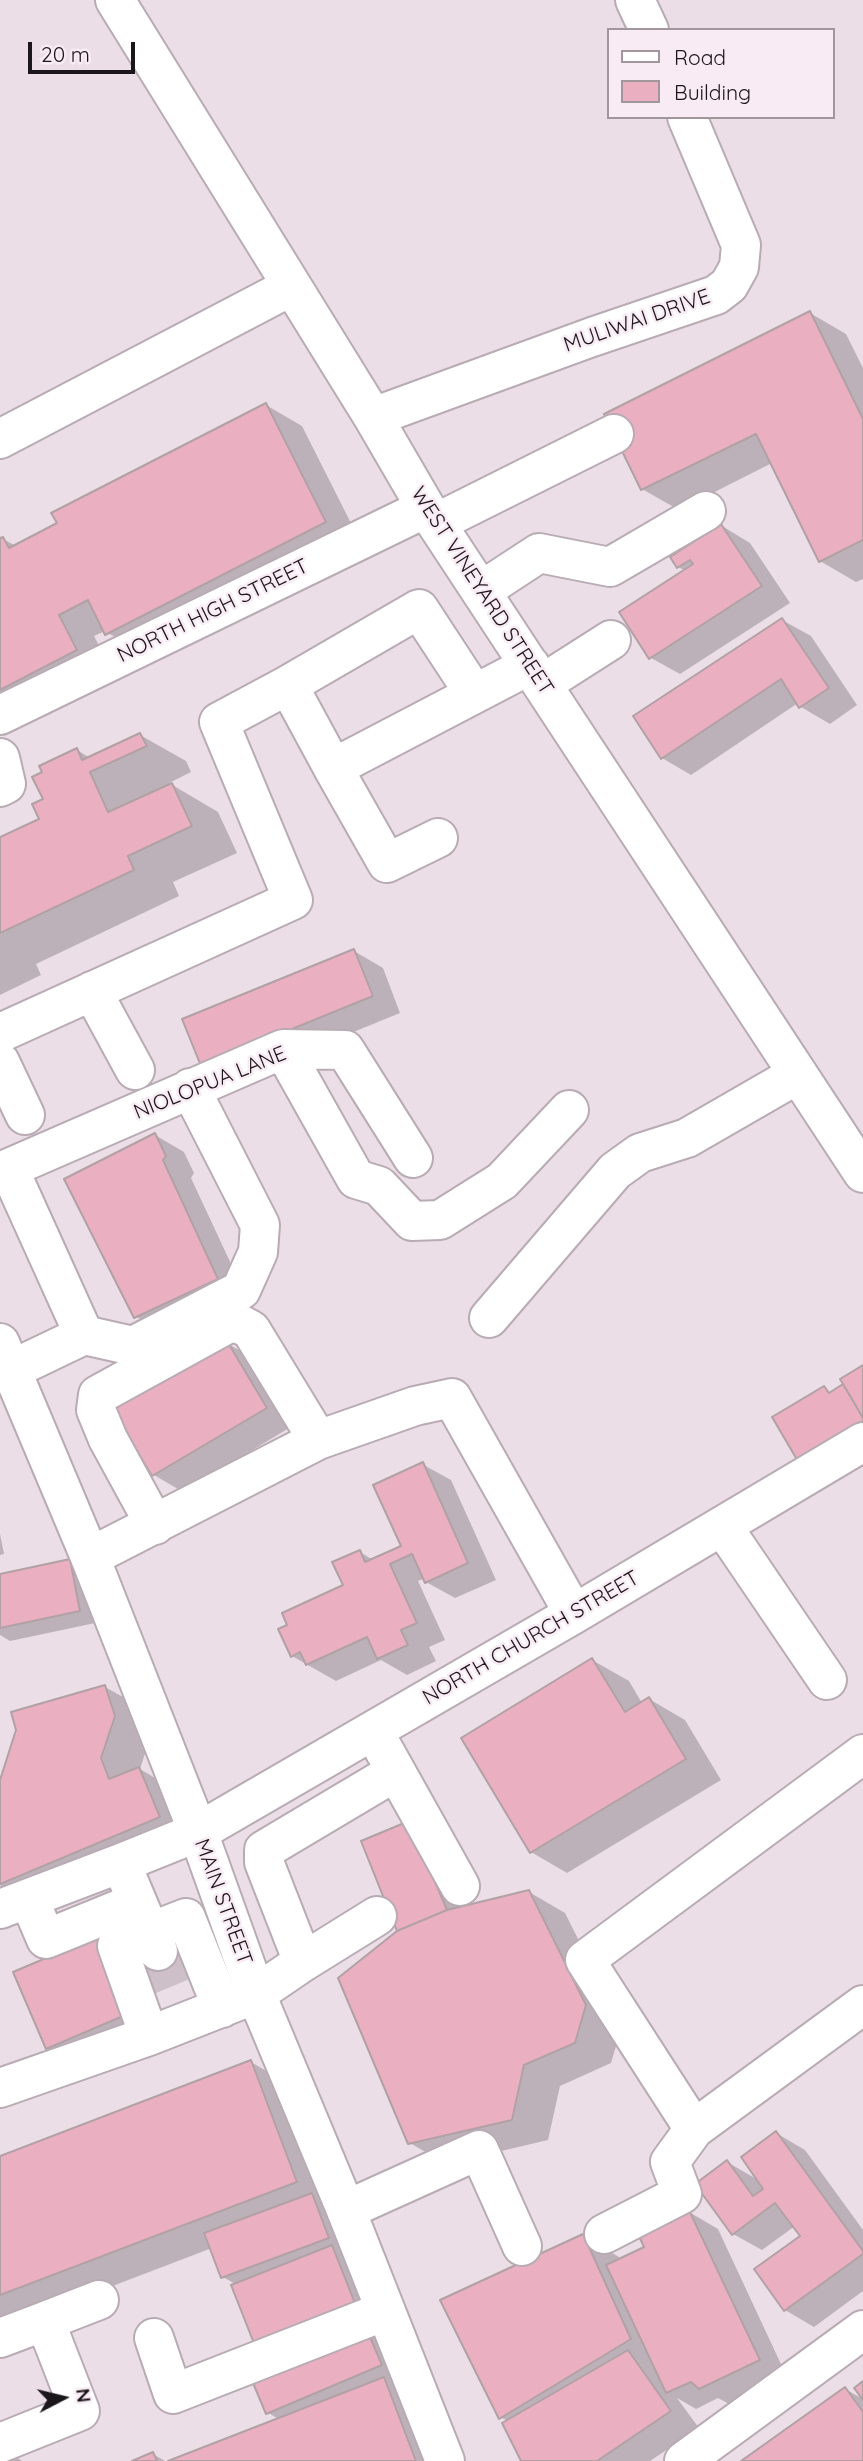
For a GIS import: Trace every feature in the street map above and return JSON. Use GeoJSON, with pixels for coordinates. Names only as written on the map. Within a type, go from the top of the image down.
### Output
{"type":"FeatureCollection","features":[{"type":"Feature","properties":{"kind":"street","name":"WEST VINEYARD STREET"},"geometry":{"type":"LineString","coordinates":[[115,0],[431,515],[863,1173]]}},
{"type":"Feature","properties":{"kind":"street"},"geometry":{"type":"LineString","coordinates":[[635,0],[648,28]]}},
{"type":"Feature","properties":{"kind":"street","name":"MULIWAI DRIVE"},"geometry":{"type":"LineString","coordinates":[[373,417],[716,295],[729,285],[739,267],[741,245],[688,119]]}},
{"type":"Feature","properties":{"kind":"street"},"geometry":{"type":"LineString","coordinates":[[0,439],[292,286]]}},
{"type":"Feature","properties":{"kind":"street","name":"NORTH HIGH STREET"},"geometry":{"type":"LineString","coordinates":[[0,715],[431,515],[614,434]]}},
{"type":"Feature","properties":{"kind":"street"},"geometry":{"type":"LineString","coordinates":[[481,591],[540,553],[610,567],[706,511]]}},
{"type":"Feature","properties":{"kind":"street"},"geometry":{"type":"LineString","coordinates":[[0,1033],[293,900],[219,722],[419,609],[474,693]]}},
{"type":"Feature","properties":{"kind":"street"},"geometry":{"type":"LineString","coordinates":[[333,768],[474,693],[536,674],[611,640]]}},
{"type":"Feature","properties":{"kind":"street"},"geometry":{"type":"LineString","coordinates":[[288,685],[387,863],[438,838]]}},
{"type":"Feature","properties":{"kind":"street"},"geometry":{"type":"LineString","coordinates":[[0,758],[6,784],[0,787]]}},
{"type":"Feature","properties":{"kind":"street"},"geometry":{"type":"LineString","coordinates":[[92,991],[135,1070]]}},
{"type":"Feature","properties":{"kind":"street"},"geometry":{"type":"LineString","coordinates":[[283,1049],[356,1179],[379,1186],[412,1221],[440,1220],[502,1181],[569,1110]]}},
{"type":"Feature","properties":{"kind":"street","name":"NIOLOPUA LANE"},"geometry":{"type":"LineString","coordinates":[[4,1170],[283,1049],[345,1050],[413,1158]]}},
{"type":"Feature","properties":{"kind":"street"},"geometry":{"type":"LineString","coordinates":[[0,1062],[25,1115]]}},
{"type":"Feature","properties":{"kind":"street"},"geometry":{"type":"LineString","coordinates":[[489,1318],[615,1171],[640,1153],[687,1138],[798,1074]]}},
{"type":"Feature","properties":{"kind":"street"},"geometry":{"type":"LineString","coordinates":[[6,1356],[84,1335],[134,1346],[241,1290],[258,1252],[260,1225],[190,1088]]}},
{"type":"Feature","properties":{"kind":"street"},"geometry":{"type":"LineString","coordinates":[[4,1170],[84,1335]]}},
{"type":"Feature","properties":{"kind":"street"},"geometry":{"type":"LineString","coordinates":[[155,1525],[108,1439],[96,1410],[98,1395],[227,1324],[238,1323],[251,1330],[318,1440]]}},
{"type":"Feature","properties":{"kind":"street","name":"MAIN STREET"},"geometry":{"type":"LineString","coordinates":[[6,1356],[90,1557],[198,1832],[223,1902],[239,2001],[345,2210],[445,2461]]}},
{"type":"Feature","properties":{"kind":"street"},"geometry":{"type":"LineString","coordinates":[[90,1557],[318,1440],[415,1406],[452,1398],[574,1614]]}},
{"type":"Feature","properties":{"kind":"street","name":"NORTH CHURCH STREET"},"geometry":{"type":"LineString","coordinates":[[14,1904],[198,1832],[863,1443]]}},
{"type":"Feature","properties":{"kind":"street"},"geometry":{"type":"LineString","coordinates":[[723,1527],[827,1681]]}},
{"type":"Feature","properties":{"kind":"street"},"geometry":{"type":"LineString","coordinates":[[373,1730],[460,1886]]}},
{"type":"Feature","properties":{"kind":"street"},"geometry":{"type":"LineString","coordinates":[[694,2129],[585,1959],[863,1754]]}},
{"type":"Feature","properties":{"kind":"street"},"geometry":{"type":"LineString","coordinates":[[303,1962],[264,1862],[264,1850],[395,1772]]}},
{"type":"Feature","properties":{"kind":"street"},"geometry":{"type":"LineString","coordinates":[[268,1792],[291,1833]]}},
{"type":"Feature","properties":{"kind":"street"},"geometry":{"type":"LineString","coordinates":[[121,1863],[148,1928]]}},
{"type":"Feature","properties":{"kind":"street"},"geometry":{"type":"LineString","coordinates":[[14,1904],[46,1939],[148,1928],[186,1918],[223,1902]]}},
{"type":"Feature","properties":{"kind":"street"},"geometry":{"type":"LineString","coordinates":[[0,2088],[149,2036],[181,2010],[239,2001],[377,1916]]}},
{"type":"Feature","properties":{"kind":"street"},"geometry":{"type":"LineString","coordinates":[[186,1918],[239,2001]]}},
{"type":"Feature","properties":{"kind":"street"},"geometry":{"type":"LineString","coordinates":[[148,1928],[117,1946],[149,2036]]}},
{"type":"Feature","properties":{"kind":"street"},"geometry":{"type":"LineString","coordinates":[[604,2234],[682,2194],[670,2162],[694,2129],[863,2005]]}},
{"type":"Feature","properties":{"kind":"street"},"geometry":{"type":"LineString","coordinates":[[345,2210],[479,2150],[522,2246]]}},
{"type":"Feature","properties":{"kind":"street"},"geometry":{"type":"LineString","coordinates":[[0,2338],[99,2300]]}},
{"type":"Feature","properties":{"kind":"street"},"geometry":{"type":"LineString","coordinates":[[154,2338],[173,2394],[385,2311]]}},
{"type":"Feature","properties":{"kind":"street"},"geometry":{"type":"LineString","coordinates":[[0,2443],[80,2411],[45,2320]]}},
{"type":"Feature","properties":{"kind":"street"},"geometry":{"type":"LineString","coordinates":[[684,2461],[863,2330]]}},
{"type":"Feature","properties":{"kind":"building"},"geometry":{"type":"Polygon","coordinates":[[[810,311],[863,419],[863,540],[819,562],[756,434],[641,490],[604,414],[810,311]]]}},
{"type":"Feature","properties":{"kind":"building"},"geometry":{"type":"Polygon","coordinates":[[[266,403],[326,522],[105,635],[88,600],[59,615],[77,650],[0,690],[0,538],[3,537],[9,548],[57,523],[51,513],[266,403]]]}},
{"type":"Feature","properties":{"kind":"building"},"geometry":{"type":"Polygon","coordinates":[[[721,524],[762,586],[649,659],[619,612],[693,564],[690,560],[677,568],[670,557],[721,524]]]}},
{"type":"Feature","properties":{"kind":"building"},"geometry":{"type":"Polygon","coordinates":[[[782,618],[829,688],[799,708],[781,679],[661,759],[633,716],[782,618]]]}},
{"type":"Feature","properties":{"kind":"building"},"geometry":{"type":"Polygon","coordinates":[[[140,733],[147,746],[90,772],[108,812],[172,783],[192,826],[128,856],[134,870],[0,933],[0,837],[39,819],[32,804],[43,799],[32,777],[42,772],[39,766],[77,748],[82,760],[140,733]]]}},
{"type":"Feature","properties":{"kind":"building"},"geometry":{"type":"Polygon","coordinates":[[[354,949],[373,996],[201,1066],[182,1019],[354,949]]]}},
{"type":"Feature","properties":{"kind":"building"},"geometry":{"type":"Polygon","coordinates":[[[155,1133],[166,1156],[163,1160],[218,1279],[134,1318],[64,1179],[155,1133]]]}},
{"type":"Feature","properties":{"kind":"building"},"geometry":{"type":"Polygon","coordinates":[[[227,1341],[267,1408],[152,1476],[111,1408],[227,1341]]]}},
{"type":"Feature","properties":{"kind":"building"},"geometry":{"type":"Polygon","coordinates":[[[863,1365],[863,1418],[840,1379],[863,1365]]]}},
{"type":"Feature","properties":{"kind":"building"},"geometry":{"type":"Polygon","coordinates":[[[843,1384],[863,1418],[863,1425],[799,1463],[772,1417],[824,1386],[829,1393],[843,1384]]]}},
{"type":"Feature","properties":{"kind":"building"},"geometry":{"type":"Polygon","coordinates":[[[423,1462],[468,1563],[425,1583],[412,1554],[390,1564],[417,1623],[401,1630],[408,1645],[377,1659],[367,1637],[306,1665],[300,1652],[291,1657],[278,1629],[287,1625],[282,1613],[343,1585],[332,1562],[360,1550],[365,1562],[401,1546],[373,1485],[423,1462]]]}},
{"type":"Feature","properties":{"kind":"building"},"geometry":{"type":"Polygon","coordinates":[[[70,1559],[80,1611],[0,1628],[0,1574],[70,1559]]]}},
{"type":"Feature","properties":{"kind":"building"},"geometry":{"type":"Polygon","coordinates":[[[592,1658],[625,1712],[649,1697],[686,1759],[530,1853],[461,1738],[592,1658]]]}},
{"type":"Feature","properties":{"kind":"building"},"geometry":{"type":"Polygon","coordinates":[[[105,1685],[115,1716],[101,1758],[109,1779],[139,1767],[160,1817],[0,1884],[0,1780],[16,1730],[11,1712],[105,1685]]]}},
{"type":"Feature","properties":{"kind":"building"},"geometry":{"type":"Polygon","coordinates":[[[409,1821],[447,1910],[397,1931],[361,1841],[409,1821]]]}},
{"type":"Feature","properties":{"kind":"building"},"geometry":{"type":"Polygon","coordinates":[[[529,1890],[586,2005],[575,2043],[524,2065],[512,2120],[408,2144],[338,1978],[397,1931],[447,1910],[529,1890]]]}},
{"type":"Feature","properties":{"kind":"building"},"geometry":{"type":"Polygon","coordinates":[[[98,1936],[130,2013],[46,2049],[13,1972],[98,1936]]]}},
{"type":"Feature","properties":{"kind":"building"},"geometry":{"type":"Polygon","coordinates":[[[251,2060],[297,2182],[0,2295],[0,2156],[251,2060]]]}},
{"type":"Feature","properties":{"kind":"building"},"geometry":{"type":"Polygon","coordinates":[[[776,2131],[863,2251],[863,2254],[784,2311],[754,2269],[800,2236],[775,2203],[732,2235],[695,2184],[727,2160],[753,2196],[763,2189],[741,2157],[776,2131]]]}},
{"type":"Feature","properties":{"kind":"building"},"geometry":{"type":"Polygon","coordinates":[[[312,2193],[329,2238],[221,2278],[204,2233],[312,2193]]]}},
{"type":"Feature","properties":{"kind":"building"},"geometry":{"type":"Polygon","coordinates":[[[689,2210],[760,2360],[699,2389],[691,2382],[666,2393],[606,2265],[644,2247],[638,2234],[689,2210]]]}},
{"type":"Feature","properties":{"kind":"building"},"geometry":{"type":"Polygon","coordinates":[[[583,2234],[631,2339],[499,2419],[440,2300],[583,2234]]]}},
{"type":"Feature","properties":{"kind":"building"},"geometry":{"type":"Polygon","coordinates":[[[332,2245],[360,2316],[259,2356],[231,2285],[332,2245]]]}},
{"type":"Feature","properties":{"kind":"building"},"geometry":{"type":"Polygon","coordinates":[[[364,2323],[382,2365],[266,2414],[248,2371],[364,2323]]]}},
{"type":"Feature","properties":{"kind":"building"},"geometry":{"type":"Polygon","coordinates":[[[628,2350],[671,2411],[597,2461],[521,2461],[502,2423],[628,2350]]]}},
{"type":"Feature","properties":{"kind":"building"},"geometry":{"type":"Polygon","coordinates":[[[384,2377],[416,2461],[168,2461],[384,2377]]]}},
{"type":"Feature","properties":{"kind":"building"},"geometry":{"type":"Polygon","coordinates":[[[863,2381],[863,2400],[854,2388],[863,2381]]]}},
{"type":"Feature","properties":{"kind":"building"},"geometry":{"type":"Polygon","coordinates":[[[845,2387],[863,2412],[863,2461],[741,2461],[845,2387]]]}},
{"type":"Feature","properties":{"kind":"building"},"geometry":{"type":"Polygon","coordinates":[[[153,2452],[157,2461],[132,2461],[153,2452]]]}},
{"type":"Feature","properties":{"kind":"tunnel"},"geometry":{"type":"LineString","coordinates":[[158,1951],[177,1997]]}}]}
